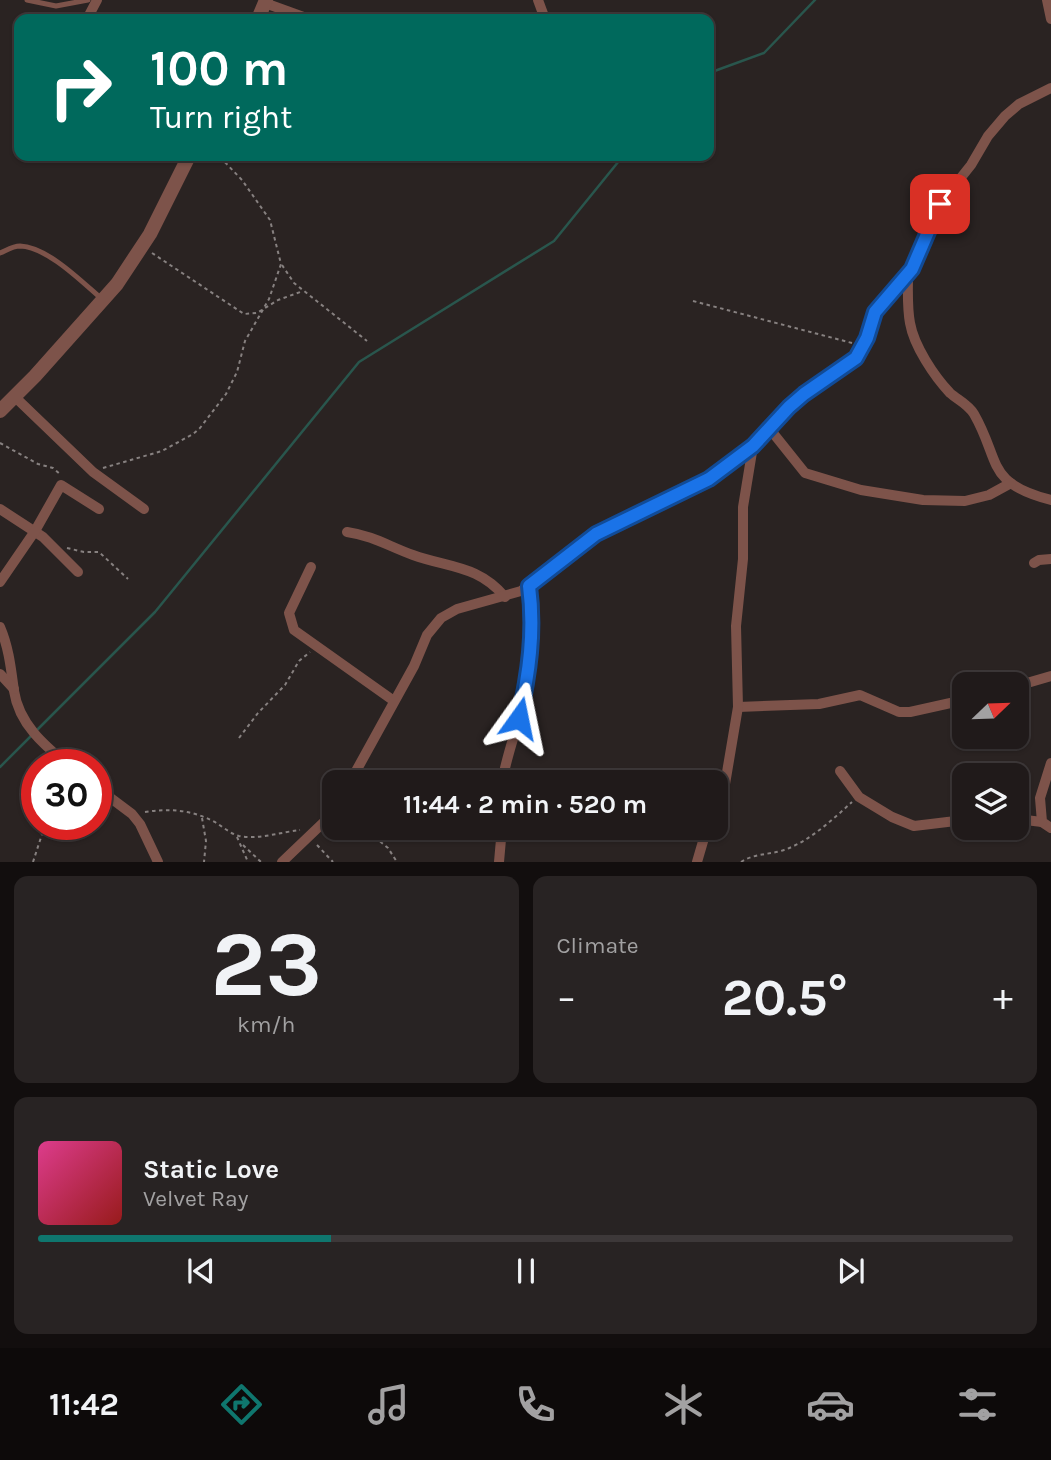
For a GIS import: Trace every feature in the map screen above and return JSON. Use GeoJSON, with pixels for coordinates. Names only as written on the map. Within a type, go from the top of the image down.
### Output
{"type":"FeatureCollection","features":[{"type":"Feature","properties":{"kind":"street"},"geometry":{"type":"LineString","coordinates":[[1047,0],[1051,19]]}},
{"type":"Feature","properties":{"kind":"street"},"geometry":{"type":"LineString","coordinates":[[266,1],[297,14]]}},
{"type":"Feature","properties":{"kind":"street"},"geometry":{"type":"LineString","coordinates":[[357,770],[414,666],[427,635],[440,618],[457,609],[505,597],[529,586],[596,534],[690,490],[753,446],[804,394],[856,358],[875,312],[908,275],[922,250],[940,204],[971,165],[988,136],[1019,104],[1051,88]]}},
{"type":"Feature","properties":{"kind":"street"},"geometry":{"type":"LineString","coordinates":[[0,411],[103,300],[142,248],[187,161]]}},
{"type":"Feature","properties":{"kind":"street"},"geometry":{"type":"LineString","coordinates":[[908,275],[910,324],[941,382],[975,415],[997,469],[1011,483],[1051,500]]}},
{"type":"Feature","properties":{"kind":"street"},"geometry":{"type":"LineString","coordinates":[[15,397],[91,470],[144,509]]}},
{"type":"Feature","properties":{"kind":"street"},"geometry":{"type":"LineString","coordinates":[[769,428],[805,473],[861,490],[923,500],[965,501],[977,500],[1011,483]]}},
{"type":"Feature","properties":{"kind":"street"},"geometry":{"type":"LineString","coordinates":[[727,770],[738,707],[736,626],[743,559],[743,507],[753,446]]}},
{"type":"Feature","properties":{"kind":"street"},"geometry":{"type":"LineString","coordinates":[[0,582],[35,531],[61,485],[99,509]]}},
{"type":"Feature","properties":{"kind":"street"},"geometry":{"type":"LineString","coordinates":[[0,509],[35,531],[78,572]]}},
{"type":"Feature","properties":{"kind":"street"},"geometry":{"type":"LineString","coordinates":[[346,532],[377,538],[416,556],[479,574],[489,580],[505,597]]}},
{"type":"Feature","properties":{"kind":"street"},"geometry":{"type":"LineString","coordinates":[[1034,563],[1039,559],[1051,559]]}},
{"type":"Feature","properties":{"kind":"street"},"geometry":{"type":"LineString","coordinates":[[311,567],[289,613],[294,629],[394,701]]}},
{"type":"Feature","properties":{"kind":"street"},"geometry":{"type":"LineString","coordinates":[[505,770],[530,660],[532,628],[529,586]]}},
{"type":"Feature","properties":{"kind":"street"},"geometry":{"type":"LineString","coordinates":[[0,627],[9,656],[14,689],[24,718],[33,734],[50,749]]}},
{"type":"Feature","properties":{"kind":"street"},"geometry":{"type":"LineString","coordinates":[[0,674],[14,689]]}},
{"type":"Feature","properties":{"kind":"street"},"geometry":{"type":"LineString","coordinates":[[1029,682],[1051,676]]}},
{"type":"Feature","properties":{"kind":"street"},"geometry":{"type":"LineString","coordinates":[[738,707],[819,705],[846,696],[860,695],[899,712],[952,703]]}},
{"type":"Feature","properties":{"kind":"street"},"geometry":{"type":"LineString","coordinates":[[1046,825],[1040,798],[1051,763]]}},
{"type":"Feature","properties":{"kind":"street"},"geometry":{"type":"LineString","coordinates":[[840,771],[859,797],[892,817],[914,826],[952,821]]}},
{"type":"Feature","properties":{"kind":"street"},"geometry":{"type":"LineString","coordinates":[[112,799],[132,814],[140,824],[152,859]]}},
{"type":"Feature","properties":{"kind":"street"},"geometry":{"type":"LineString","coordinates":[[282,862],[322,822]]}},
{"type":"Feature","properties":{"kind":"street"},"geometry":{"type":"LineString","coordinates":[[499,862],[501,840]]}},
{"type":"Feature","properties":{"kind":"street"},"geometry":{"type":"LineString","coordinates":[[697,862],[703,840]]}},
{"type":"Feature","properties":{"kind":"lane"},"geometry":{"type":"LineString","coordinates":[[27,0],[56,6],[88,0]]}},
{"type":"Feature","properties":{"kind":"lane"},"geometry":{"type":"LineString","coordinates":[[0,253],[14,246],[37,251],[65,268],[103,300]]}},
{"type":"Feature","properties":{"kind":"path"},"geometry":{"type":"LineString","coordinates":[[224,161],[242,180],[267,214],[287,275],[303,291],[367,341]]}},
{"type":"Feature","properties":{"kind":"path"},"geometry":{"type":"LineString","coordinates":[[142,248],[220,296],[240,312],[250,314],[303,291]]}},
{"type":"Feature","properties":{"kind":"path"},"geometry":{"type":"LineString","coordinates":[[91,470],[148,456],[193,435],[226,394],[237,372],[245,341],[265,308],[282,264]]}},
{"type":"Feature","properties":{"kind":"path"},"geometry":{"type":"LineString","coordinates":[[693,301],[827,334],[863,346]]}},
{"type":"Feature","properties":{"kind":"path"},"geometry":{"type":"LineString","coordinates":[[0,443],[22,456],[56,470],[64,485]]}},
{"type":"Feature","properties":{"kind":"path"},"geometry":{"type":"LineString","coordinates":[[52,546],[99,552],[128,579]]}},
{"type":"Feature","properties":{"kind":"path"},"geometry":{"type":"LineString","coordinates":[[239,738],[288,681],[299,661],[317,647]]}},
{"type":"Feature","properties":{"kind":"path"},"geometry":{"type":"LineString","coordinates":[[741,862],[752,856],[781,851],[798,844],[859,797]]}},
{"type":"Feature","properties":{"kind":"path"},"geometry":{"type":"LineString","coordinates":[[132,814],[162,809],[184,810],[202,816],[236,835],[246,837],[318,827]]}},
{"type":"Feature","properties":{"kind":"path"},"geometry":{"type":"LineString","coordinates":[[202,816],[206,841],[204,862]]}},
{"type":"Feature","properties":{"kind":"path"},"geometry":{"type":"LineString","coordinates":[[236,835],[248,862]]}},
{"type":"Feature","properties":{"kind":"path"},"geometry":{"type":"LineString","coordinates":[[309,837],[333,862]]}},
{"type":"Feature","properties":{"kind":"path"},"geometry":{"type":"LineString","coordinates":[[33,862],[40,840]]}},
{"type":"Feature","properties":{"kind":"path"},"geometry":{"type":"LineString","coordinates":[[378,840],[388,848],[397,862]]}},
{"type":"Feature","properties":{"kind":"path"},"geometry":{"type":"LineString","coordinates":[[242,845],[261,862]]}},
{"type":"Feature","properties":{"kind":"waterway"},"geometry":{"type":"LineString","coordinates":[[714,71],[764,53],[815,0]]}},
{"type":"Feature","properties":{"kind":"waterway"},"geometry":{"type":"LineString","coordinates":[[37,730],[155,612],[359,362],[554,241],[619,161]]}},
{"type":"Feature","properties":{"kind":"waterway"},"geometry":{"type":"LineString","coordinates":[[0,767],[32,735]]}},
{"type":"Feature","properties":{"kind":"route"},"geometry":{"type":"LineString","coordinates":[[519,718],[530,660],[532,628],[529,586],[596,534],[709,479],[753,446],[804,394],[856,358],[867,338],[875,312],[912,269],[940,204]]}}]}
